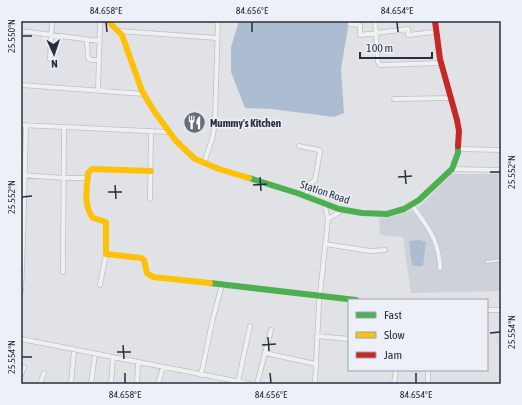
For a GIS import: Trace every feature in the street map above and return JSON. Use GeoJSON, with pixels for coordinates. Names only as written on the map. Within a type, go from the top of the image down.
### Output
{"type":"FeatureCollection","features":[{"type":"Feature","properties":{"kind":"street"},"geometry":{"type":"LineString","coordinates":[[50,58],[52,21]]}},
{"type":"Feature","properties":{"kind":"street","name":"Station Road"},"geometry":{"type":"LineString","coordinates":[[108,21],[122,35],[144,94],[154,111],[176,141],[195,159],[204,163],[306,196],[343,210],[362,213],[387,214],[404,209],[419,200],[452,169]]}},
{"type":"Feature","properties":{"kind":"street"},"geometry":{"type":"LineString","coordinates":[[204,163],[213,136],[216,120],[218,21]]}},
{"type":"Feature","properties":{"kind":"street"},"geometry":{"type":"LineString","coordinates":[[351,21],[350,24],[360,25],[360,34],[408,29],[408,35],[435,32]]}},
{"type":"Feature","properties":{"kind":"street"},"geometry":{"type":"LineString","coordinates":[[375,21],[378,62],[380,65],[440,63]]}},
{"type":"Feature","properties":{"kind":"street"},"geometry":{"type":"LineString","coordinates":[[435,21],[435,32],[440,63],[459,131],[458,149],[452,169],[501,170]]}},
{"type":"Feature","properties":{"kind":"street"},"geometry":{"type":"LineString","coordinates":[[98,90],[100,24]]}},
{"type":"Feature","properties":{"kind":"street"},"geometry":{"type":"LineString","coordinates":[[21,31],[100,41]]}},
{"type":"Feature","properties":{"kind":"street"},"geometry":{"type":"LineString","coordinates":[[118,32],[217,38]]}},
{"type":"Feature","properties":{"kind":"street"},"geometry":{"type":"LineString","coordinates":[[87,40],[88,58],[91,60],[99,60]]}},
{"type":"Feature","properties":{"kind":"street"},"geometry":{"type":"LineString","coordinates":[[21,85],[144,94]]}},
{"type":"Feature","properties":{"kind":"street"},"geometry":{"type":"LineString","coordinates":[[394,99],[450,98]]}},
{"type":"Feature","properties":{"kind":"street"},"geometry":{"type":"LineString","coordinates":[[21,291],[23,125],[169,132]]}},
{"type":"Feature","properties":{"kind":"street"},"geometry":{"type":"LineString","coordinates":[[63,272],[64,127]]}},
{"type":"Feature","properties":{"kind":"street"},"geometry":{"type":"LineString","coordinates":[[150,199],[151,131]]}},
{"type":"Feature","properties":{"kind":"street"},"geometry":{"type":"LineString","coordinates":[[299,146],[316,149],[320,152],[315,180],[308,186],[306,196]]}},
{"type":"Feature","properties":{"kind":"street"},"geometry":{"type":"LineString","coordinates":[[458,149],[501,150]]}},
{"type":"Feature","properties":{"kind":"street"},"geometry":{"type":"LineString","coordinates":[[100,285],[106,254],[107,225],[104,221],[93,218],[88,212],[88,173],[92,170],[151,171]]}},
{"type":"Feature","properties":{"kind":"street"},"geometry":{"type":"LineString","coordinates":[[23,175],[88,178]]}},
{"type":"Feature","properties":{"kind":"street"},"geometry":{"type":"LineString","coordinates":[[315,384],[320,295],[328,219],[324,203]]}},
{"type":"Feature","properties":{"kind":"street"},"geometry":{"type":"LineString","coordinates":[[412,204],[433,234],[438,246],[440,268]]}},
{"type":"Feature","properties":{"kind":"street"},"geometry":{"type":"LineString","coordinates":[[328,219],[343,210]]}},
{"type":"Feature","properties":{"kind":"street"},"geometry":{"type":"LineString","coordinates":[[325,244],[370,251],[385,250]]}},
{"type":"Feature","properties":{"kind":"street"},"geometry":{"type":"LineString","coordinates":[[106,254],[141,258],[144,260],[146,273],[153,277],[349,299]]}},
{"type":"Feature","properties":{"kind":"street"},"geometry":{"type":"LineString","coordinates":[[201,375],[213,318],[222,285]]}},
{"type":"Feature","properties":{"kind":"street"},"geometry":{"type":"LineString","coordinates":[[488,310],[501,310]]}},
{"type":"Feature","properties":{"kind":"street"},"geometry":{"type":"LineString","coordinates":[[238,382],[250,326]]}},
{"type":"Feature","properties":{"kind":"street"},"geometry":{"type":"LineString","coordinates":[[257,384],[271,330]]}},
{"type":"Feature","properties":{"kind":"street"},"geometry":{"type":"LineString","coordinates":[[318,336],[348,339]]}},
{"type":"Feature","properties":{"kind":"street"},"geometry":{"type":"LineString","coordinates":[[21,339],[251,384]]}},
{"type":"Feature","properties":{"kind":"street"},"geometry":{"type":"LineString","coordinates":[[71,384],[74,350]]}},
{"type":"Feature","properties":{"kind":"street"},"geometry":{"type":"LineString","coordinates":[[265,353],[316,364]]}},
{"type":"Feature","properties":{"kind":"street"},"geometry":{"type":"LineString","coordinates":[[91,384],[95,354]]}},
{"type":"Feature","properties":{"kind":"street"},"geometry":{"type":"LineString","coordinates":[[111,384],[112,358]]}},
{"type":"Feature","properties":{"kind":"street"},"geometry":{"type":"LineString","coordinates":[[137,384],[138,363]]}},
{"type":"Feature","properties":{"kind":"street"},"geometry":{"type":"LineString","coordinates":[[21,375],[24,367]]}},
{"type":"Feature","properties":{"kind":"street"},"geometry":{"type":"LineString","coordinates":[[158,384],[162,367]]}},
{"type":"Feature","properties":{"kind":"street"},"geometry":{"type":"LineString","coordinates":[[394,384],[396,371]]}},
{"type":"Feature","properties":{"kind":"street"},"geometry":{"type":"LineString","coordinates":[[428,371],[428,384]]}},
{"type":"Feature","properties":{"kind":"street"},"geometry":{"type":"LineString","coordinates":[[40,384],[44,373]]}},
{"type":"Feature","properties":{"kind":"lane"},"geometry":{"type":"LineString","coordinates":[[487,262],[501,260]]}},
{"type":"Feature","properties":{"kind":"shaded area"},"geometry":{"type":"Polygon","coordinates":[[[452,174],[501,174],[501,291],[411,293],[403,237],[380,235],[379,218],[395,216],[418,208],[452,174]]]}},
{"type":"Feature","properties":{"kind":"water"},"geometry":{"type":"Polygon","coordinates":[[[239,21],[349,21],[341,69],[344,113],[334,117],[271,109],[245,108],[231,72],[231,47],[239,21]]]}},
{"type":"Feature","properties":{"kind":"water"},"geometry":{"type":"Polygon","coordinates":[[[420,240],[426,242],[423,266],[412,266],[409,241],[420,240]]]}},
{"type":"Feature","properties":{"kind":"traffic: fast"},"geometry":{"type":"LineString","coordinates":[[249,178],[297,193],[339,209],[362,213],[387,214],[404,209],[419,200],[452,169],[458,153],[458,146]]}},
{"type":"Feature","properties":{"kind":"traffic: fast"},"geometry":{"type":"LineString","coordinates":[[210,283],[348,299]]}},
{"type":"Feature","properties":{"kind":"traffic: slow"},"geometry":{"type":"LineString","coordinates":[[108,21],[122,35],[142,91],[154,111],[176,141],[195,159],[219,169],[249,178]]}},
{"type":"Feature","properties":{"kind":"traffic: slow"},"geometry":{"type":"LineString","coordinates":[[151,171],[92,169],[88,173],[86,196],[88,208],[93,218],[106,222],[106,254],[141,258],[144,260],[147,273],[153,277],[210,283]]}},
{"type":"Feature","properties":{"kind":"traffic: jam"},"geometry":{"type":"LineString","coordinates":[[435,21],[440,59],[457,120],[459,131],[458,146]]}},
{"type":"Feature","properties":{"kind":"place","name":"Mummy's Kitchen"},"geometry":{"type":"Point","coordinates":[194,123]}}]}
